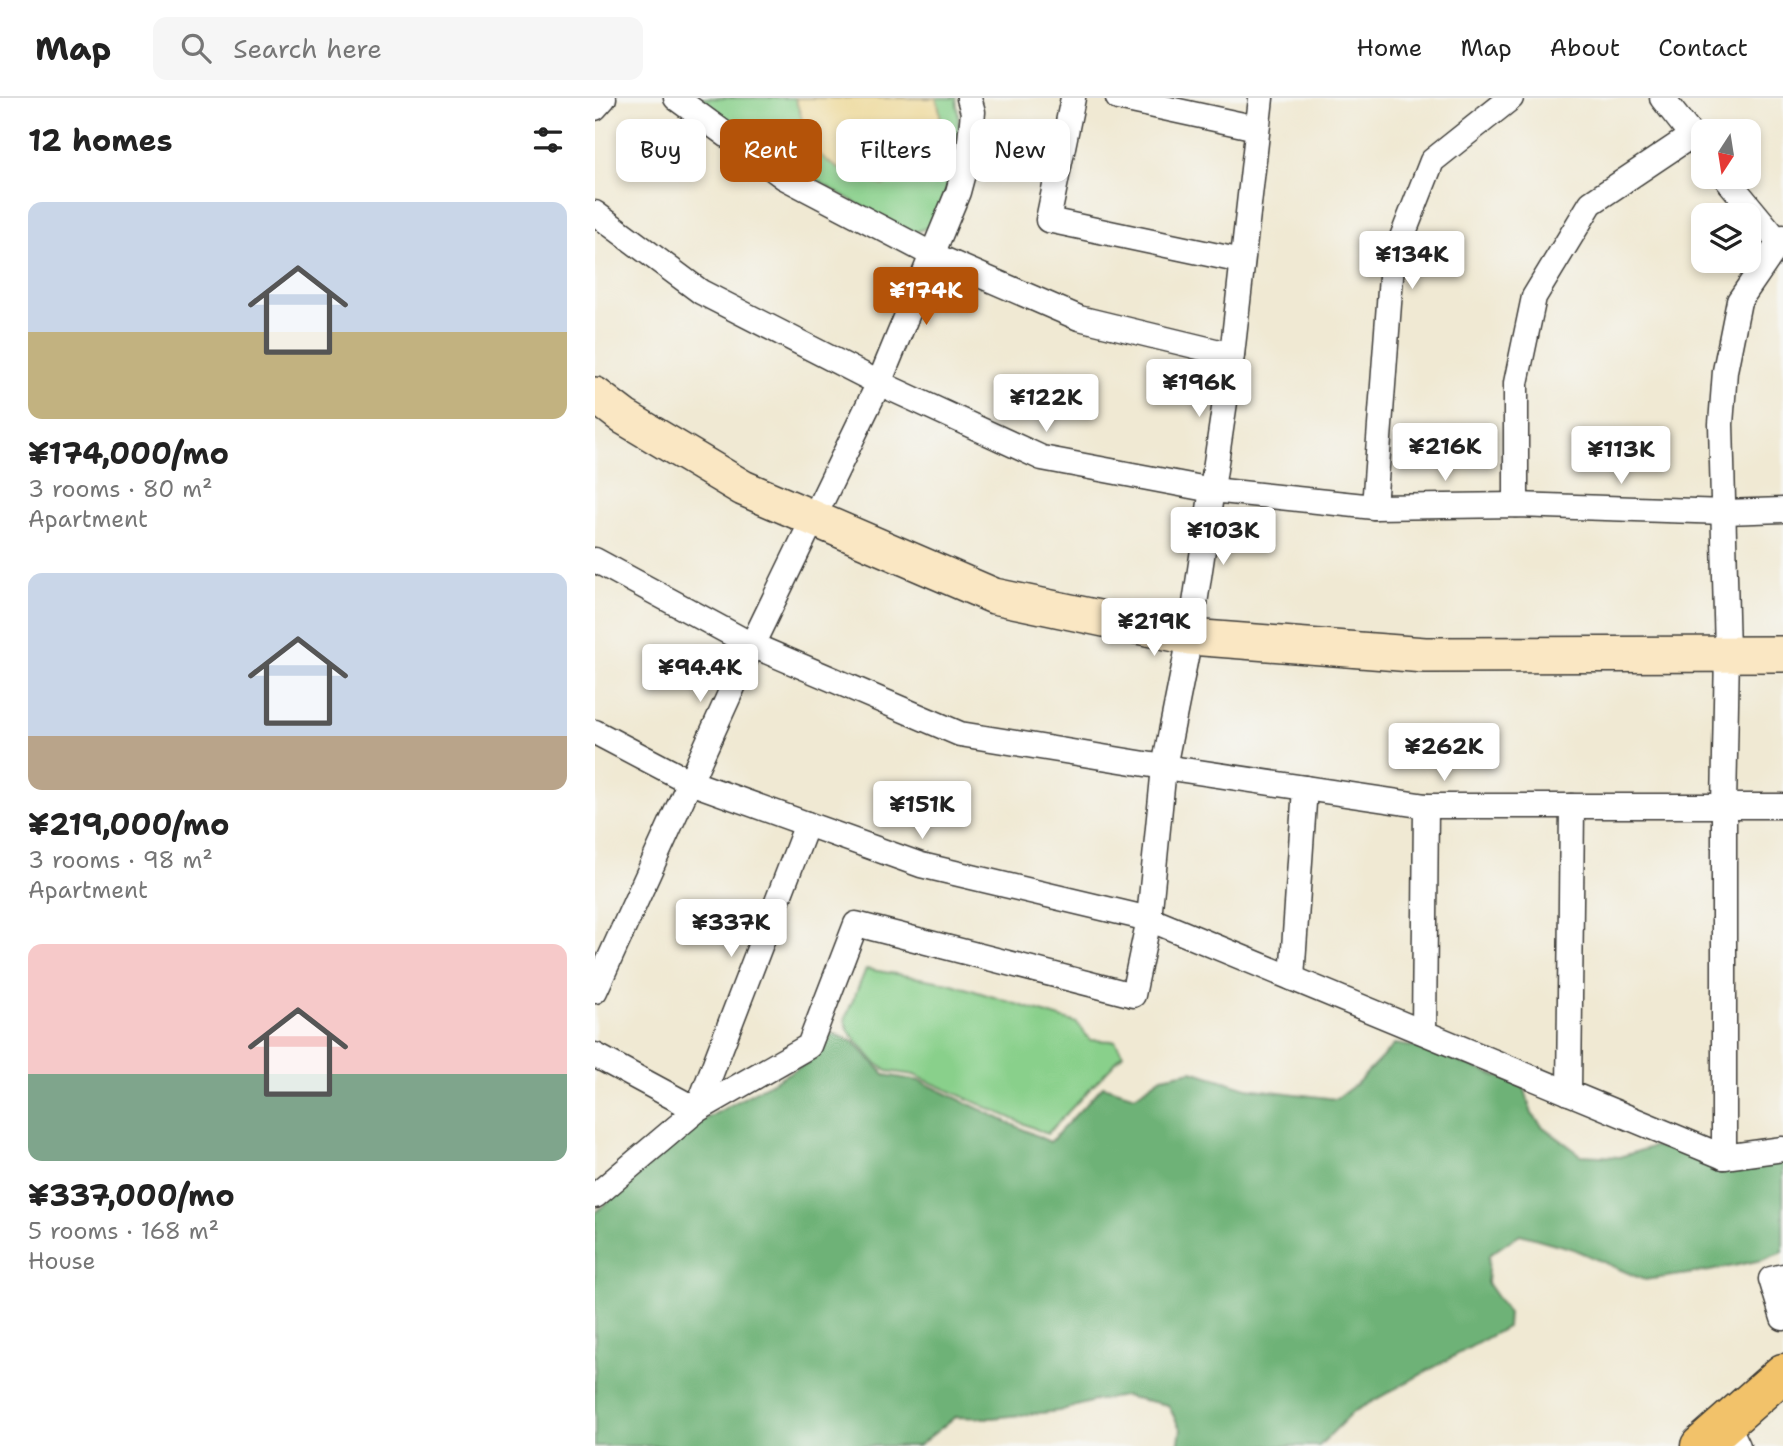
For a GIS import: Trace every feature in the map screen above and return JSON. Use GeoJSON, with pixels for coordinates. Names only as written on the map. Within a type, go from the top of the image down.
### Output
{"type":"FeatureCollection","features":[{"type":"Feature","properties":{"kind":"main road"},"geometry":{"type":"LineString","coordinates":[[1722,1438],[1783,1373]]}},
{"type":"Feature","properties":{"kind":"street"},"geometry":{"type":"LineString","coordinates":[[595,108],[604,98]]}},
{"type":"Feature","properties":{"kind":"street"},"geometry":{"type":"LineString","coordinates":[[676,98],[784,177],[932,254],[1079,318],[1231,355]]}},
{"type":"Feature","properties":{"kind":"street"},"geometry":{"type":"LineString","coordinates":[[595,990],[751,645],[879,383],[958,192],[969,151],[973,112],[969,98]]}},
{"type":"Feature","properties":{"kind":"street"},"geometry":{"type":"LineString","coordinates":[[1073,98],[1048,220],[1242,261]]}},
{"type":"Feature","properties":{"kind":"street"},"geometry":{"type":"LineString","coordinates":[[1118,98],[1257,128]]}},
{"type":"Feature","properties":{"kind":"street"},"geometry":{"type":"LineString","coordinates":[[595,1195],[697,1110],[809,1046],[856,924],[1133,995],[1149,919],[1164,768],[1190,637],[1212,490],[1231,355],[1261,98]]}},
{"type":"Feature","properties":{"kind":"street"},"geometry":{"type":"LineString","coordinates":[[1374,507],[1392,262],[1433,161],[1511,98]]}},
{"type":"Feature","properties":{"kind":"street"},"geometry":{"type":"LineString","coordinates":[[1662,98],[1691,135]]}},
{"type":"Feature","properties":{"kind":"street"},"geometry":{"type":"LineString","coordinates":[[1515,505],[1516,383],[1534,297],[1591,203],[1691,146]]}},
{"type":"Feature","properties":{"kind":"street"},"geometry":{"type":"LineString","coordinates":[[1724,1157],[1727,653],[1721,424],[1725,371],[1739,301],[1781,239],[1736,189]]}},
{"type":"Feature","properties":{"kind":"street"},"geometry":{"type":"LineString","coordinates":[[595,213],[701,292],[879,383],[1042,458],[1212,490],[1374,507],[1515,505],[1725,512],[1783,510]]}},
{"type":"Feature","properties":{"kind":"street"},"geometry":{"type":"LineString","coordinates":[[595,395],[624,418],[743,488],[994,596],[1190,637],[1425,655],[1783,654]]}},
{"type":"Feature","properties":{"kind":"street"},"geometry":{"type":"LineString","coordinates":[[595,560],[751,645],[960,734],[1164,768],[1426,806],[1783,806]]}},
{"type":"Feature","properties":{"kind":"street"},"geometry":{"type":"LineString","coordinates":[[595,732],[690,782],[921,865],[1149,919],[1724,1157],[1783,1149]]}},
{"type":"Feature","properties":{"kind":"street"},"geometry":{"type":"LineString","coordinates":[[1291,978],[1305,788]]}},
{"type":"Feature","properties":{"kind":"street"},"geometry":{"type":"LineString","coordinates":[[1424,1032],[1426,806]]}},
{"type":"Feature","properties":{"kind":"street"},"geometry":{"type":"LineString","coordinates":[[1569,1093],[1572,806]]}},
{"type":"Feature","properties":{"kind":"street"},"geometry":{"type":"LineString","coordinates":[[697,1110],[807,824]]}},
{"type":"Feature","properties":{"kind":"street"},"geometry":{"type":"LineString","coordinates":[[595,1055],[697,1110]]}},
{"type":"Feature","properties":{"kind":"street"},"geometry":{"type":"LineString","coordinates":[[1783,1276],[1771,1279],[1783,1318]]}},
{"type":"Feature","properties":{"kind":"green space"},"geometry":{"type":"Polygon","coordinates":[[[695,98],[956,98],[958,149],[956,159],[956,119],[836,119],[836,182],[950,182],[931,226],[913,233],[820,182],[822,119],[721,117],[695,98]]]}},
{"type":"Feature","properties":{"kind":"green space"},"geometry":{"type":"Polygon","coordinates":[[[866,969],[949,983],[1077,1023],[1090,1040],[1115,1041],[1123,1054],[1047,1134],[914,1075],[887,1071],[875,1062],[848,1031],[845,1019],[866,969]]]}},
{"type":"Feature","properties":{"kind":"green space"},"geometry":{"type":"Polygon","coordinates":[[[832,1033],[854,1042],[885,1075],[920,1081],[1050,1142],[1103,1086],[1135,1096],[1162,1077],[1192,1071],[1247,1088],[1336,1099],[1356,1084],[1395,1044],[1422,1048],[1524,1086],[1532,1114],[1542,1126],[1581,1155],[1619,1157],[1655,1146],[1735,1164],[1783,1158],[1783,1252],[1762,1260],[1710,1271],[1644,1280],[1573,1249],[1520,1234],[1489,1255],[1487,1283],[1508,1313],[1507,1327],[1353,1412],[1319,1446],[1178,1446],[1181,1430],[1168,1405],[1124,1396],[1059,1411],[992,1418],[955,1417],[918,1446],[595,1446],[595,1213],[698,1123],[807,1063],[832,1033]]]}},
{"type":"Feature","properties":{"kind":"sand"},"geometry":{"type":"Polygon","coordinates":[[[795,98],[936,98],[940,119],[836,119],[836,167],[822,157],[822,119],[802,119],[795,98]]]}}]}
